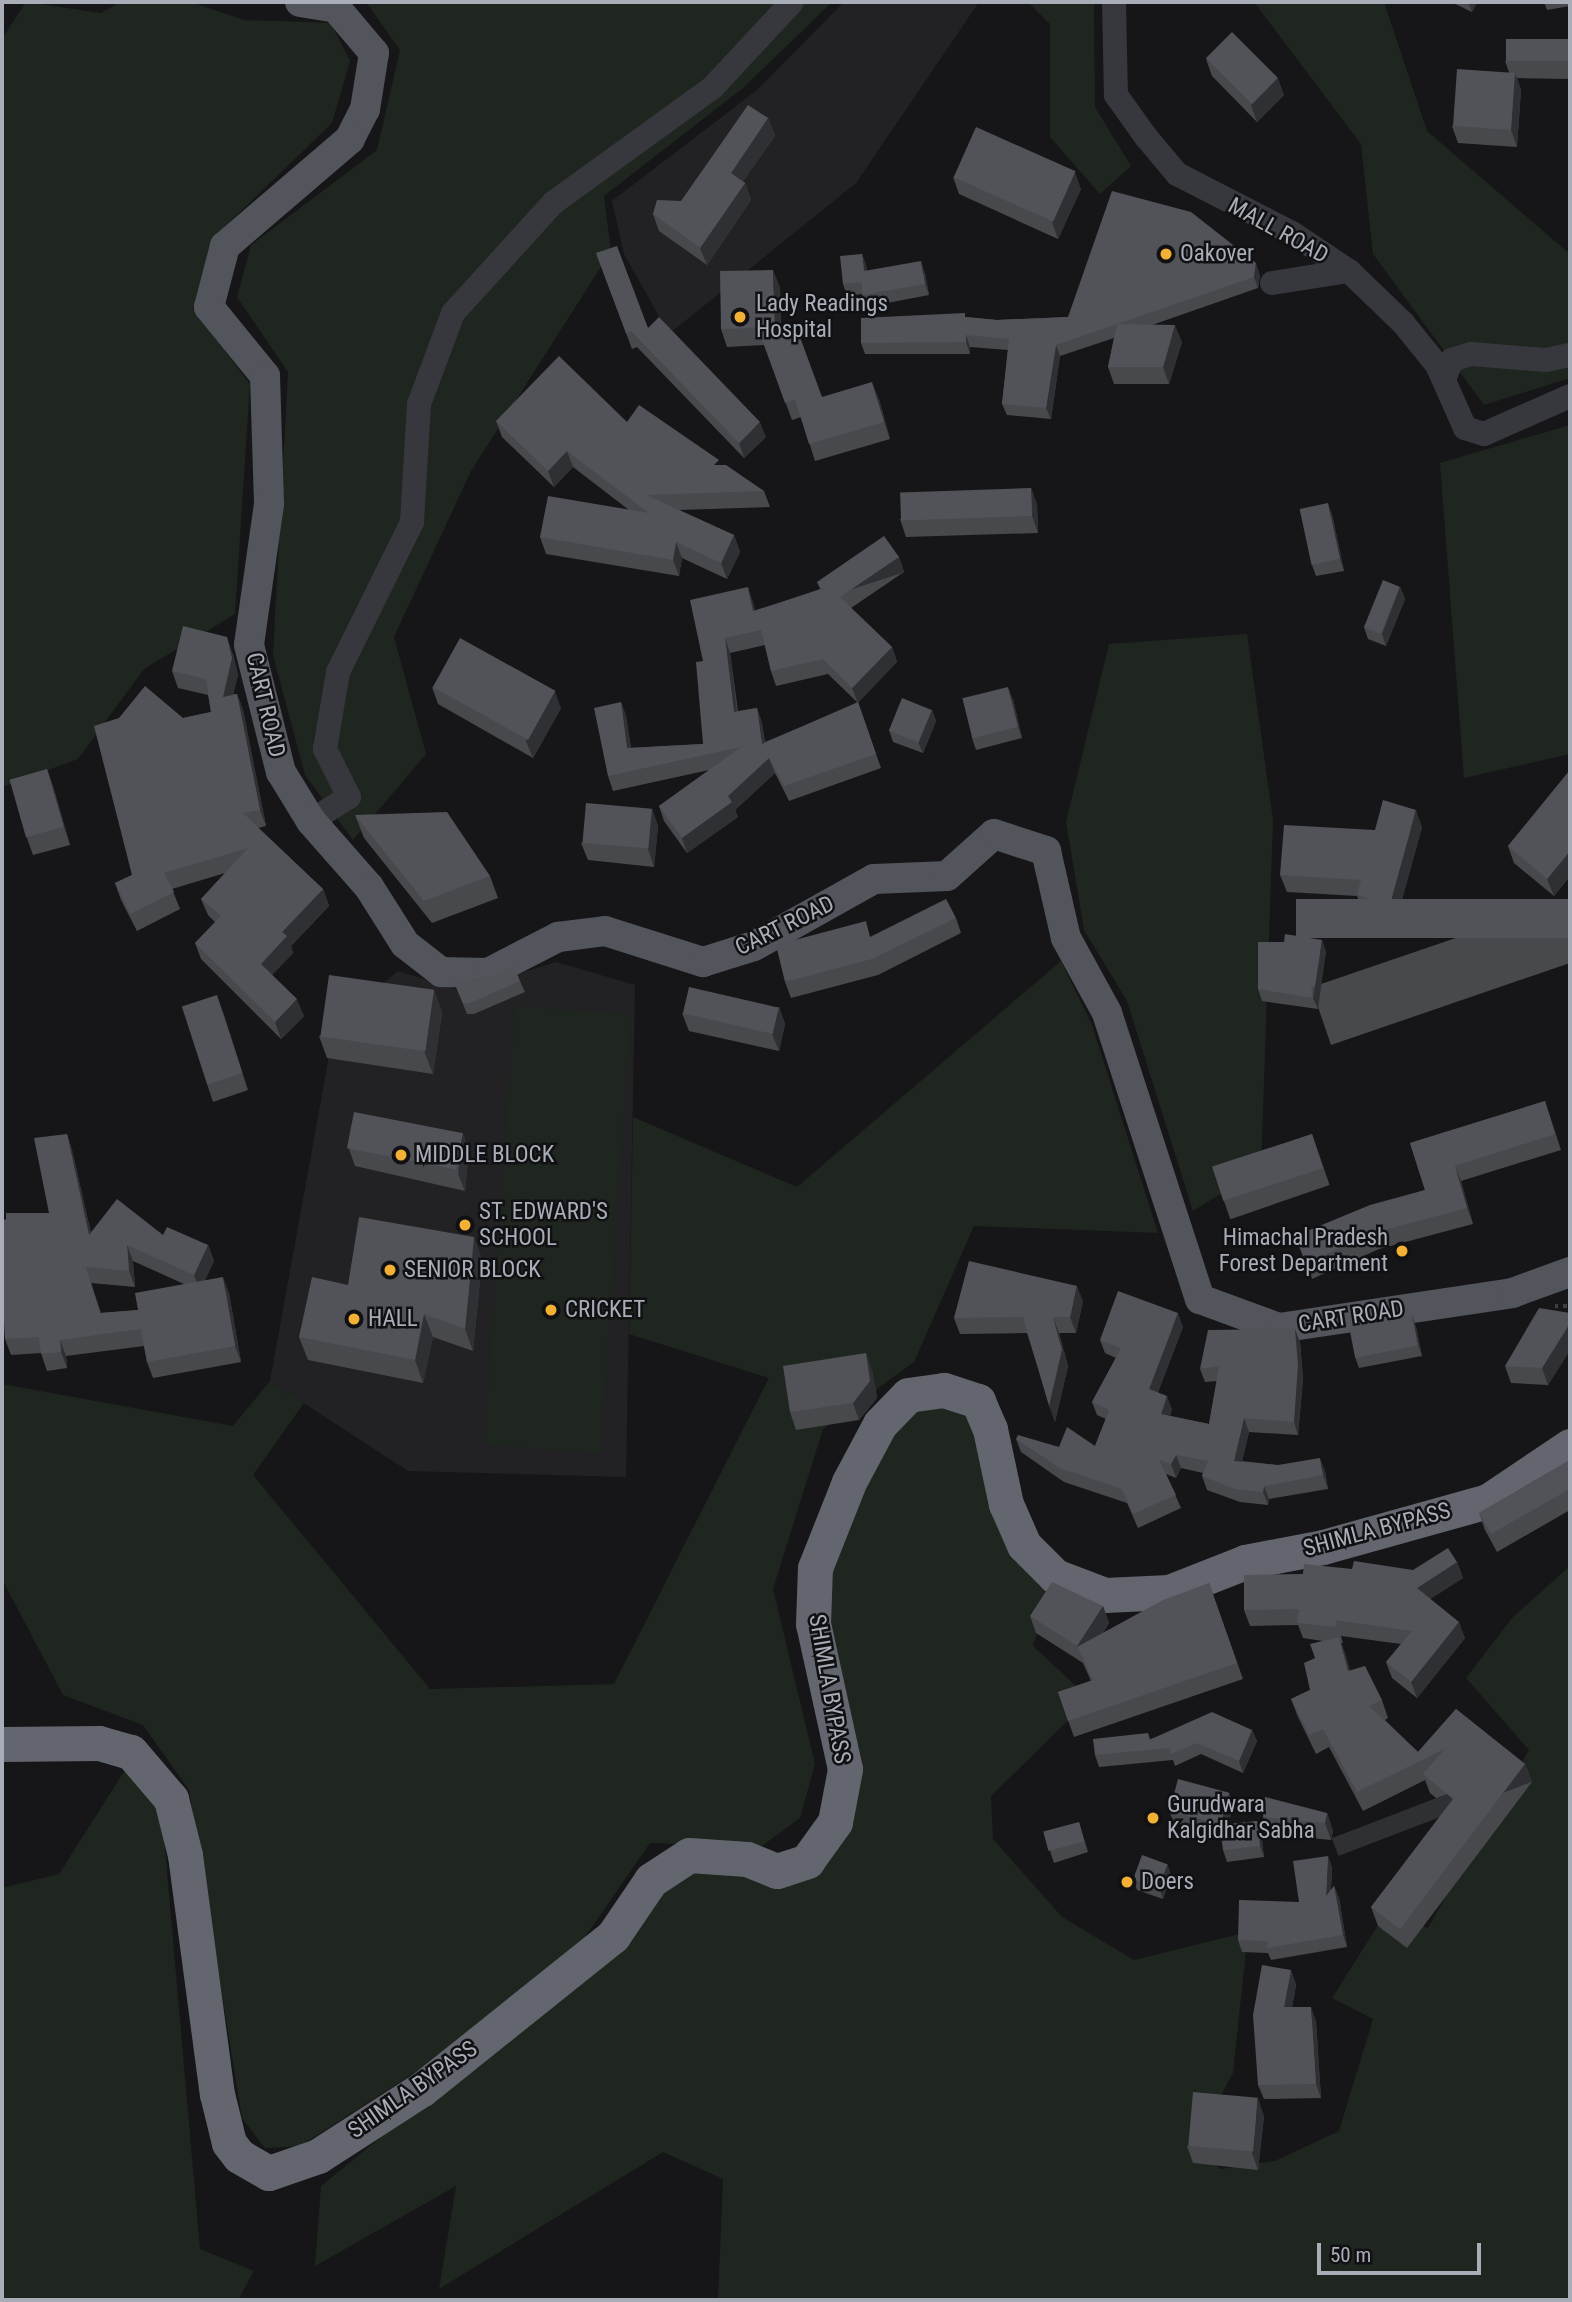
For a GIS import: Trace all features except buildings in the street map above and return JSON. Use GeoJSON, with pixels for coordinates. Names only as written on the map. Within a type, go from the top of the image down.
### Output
{"type":"FeatureCollection","features":[{"type":"Feature","properties":{"kind":"highway","name":"SHIMLA BYPASS"},"geometry":{"type":"LineString","coordinates":[[2,1744],[99,1743],[131,1752],[171,1798],[185,1855],[217,2094],[229,2143],[239,2156],[269,2173],[318,2156],[422,2089],[612,1936],[651,1880],[689,1855],[747,1859],[777,1871],[807,1861],[835,1822],[845,1769],[813,1623],[816,1568],[849,1482],[874,1436],[908,1395],[944,1390],[978,1401],[990,1429],[1006,1503],[1024,1545],[1055,1576],[1105,1595],[1169,1592],[1245,1562],[1323,1546],[1488,1501],[1570,1446]]}},
{"type":"Feature","properties":{"kind":"main road","name":"CART ROAD"},"geometry":{"type":"LineString","coordinates":[[300,2],[336,8],[374,53],[365,109],[350,139],[225,246],[209,307],[265,376],[269,505],[249,646],[281,772],[310,821],[369,887],[405,944],[441,972],[488,973],[558,937],[605,931],[703,962],[754,946],[874,879],[947,876],[995,834],[1046,851],[1066,938],[1107,1013],[1200,1299],[1279,1328],[1511,1293],[1570,1272]]}},
{"type":"Feature","properties":{"kind":"street"},"geometry":{"type":"LineString","coordinates":[[310,821],[349,797],[326,749],[338,672],[411,522],[419,404],[453,313],[552,203],[713,87],[792,2]]}},
{"type":"Feature","properties":{"kind":"street","name":"MALL ROAD"},"geometry":{"type":"LineString","coordinates":[[1114,2],[1116,95],[1146,137],[1177,174],[1292,233],[1349,271],[1403,323],[1444,379],[1465,428],[1484,434],[1570,396]]}},
{"type":"Feature","properties":{"kind":"street"},"geometry":{"type":"LineString","coordinates":[[1272,284],[1349,271]]}},
{"type":"Feature","properties":{"kind":"street"},"geometry":{"type":"LineString","coordinates":[[1444,379],[1452,360],[1471,354],[1546,359],[1570,355]]}},
{"type":"Feature","properties":{"kind":"shaded area"},"geometry":{"type":"Polygon","coordinates":[[[26,2],[101,13],[120,2],[191,2],[244,20],[331,23],[350,61],[332,123],[215,236],[193,309],[250,384],[235,614],[144,669],[78,759],[2,787],[2,39],[26,2]]]}},
{"type":"Feature","properties":{"kind":"shaded area"},"geometry":{"type":"Polygon","coordinates":[[[366,2],[832,2],[743,88],[604,196],[611,251],[471,471],[394,637],[426,754],[353,840],[305,775],[273,655],[288,372],[237,297],[251,245],[377,150],[400,50],[366,2]]]}},
{"type":"Feature","properties":{"kind":"shaded area"},"geometry":{"type":"Polygon","coordinates":[[[844,2],[979,2],[856,183],[669,334],[624,254],[612,201],[757,90],[844,2]]]}},
{"type":"Feature","properties":{"kind":"shaded area"},"geometry":{"type":"Polygon","coordinates":[[[1028,2],[1094,2],[1095,107],[1131,166],[1100,194],[1050,137],[1050,24],[1028,2]]]}},
{"type":"Feature","properties":{"kind":"shaded area"},"geometry":{"type":"Polygon","coordinates":[[[1254,2],[1384,2],[1427,131],[1570,254],[1570,378],[1484,405],[1373,254],[1361,144],[1254,2]]]}},
{"type":"Feature","properties":{"kind":"shaded area"},"geometry":{"type":"Polygon","coordinates":[[[1570,425],[1570,754],[1464,778],[1440,463],[1570,425]]]}},
{"type":"Feature","properties":{"kind":"shaded area"},"geometry":{"type":"Polygon","coordinates":[[[1247,634],[1273,820],[1261,1169],[1193,1211],[1127,1001],[1084,930],[1066,822],[1109,644],[1247,634]]]}},
{"type":"Feature","properties":{"kind":"shaded area"},"geometry":{"type":"Polygon","coordinates":[[[1061,961],[1092,1025],[1158,1233],[974,1226],[914,1362],[823,1429],[773,1589],[815,1764],[800,1818],[762,1846],[650,1843],[583,1940],[436,2059],[300,2146],[265,2148],[242,2118],[189,1790],[143,1725],[63,1695],[2,1579],[2,1384],[233,1426],[270,1381],[304,1403],[253,1475],[430,1689],[614,1684],[769,1378],[629,1334],[633,1117],[797,1187],[1061,961]]]}},
{"type":"Feature","properties":{"kind":"shaded area","name":"ST. EDWARD'S SCHOOL"},"geometry":{"type":"Polygon","coordinates":[[[556,962],[635,985],[626,1477],[408,1471],[270,1381],[335,1023],[398,971],[462,991],[556,962]]]}},
{"type":"Feature","properties":{"kind":"shaded area","name":"CRICKET"},"geometry":{"type":"Polygon","coordinates":[[[515,1006],[631,1014],[600,1453],[484,1445],[515,1006]]]}},
{"type":"Feature","properties":{"kind":"shaded area"},"geometry":{"type":"Polygon","coordinates":[[[916,1402],[973,1410],[1049,1594],[1033,1646],[1090,1699],[991,1796],[993,1839],[1062,1917],[1134,1960],[1248,1932],[1233,2073],[1194,2146],[1220,2169],[1275,2161],[1339,2131],[1373,2019],[1332,1998],[1385,1914],[1428,1928],[1529,1750],[1466,1678],[1513,1617],[1570,1566],[1570,2300],[718,2300],[723,2179],[663,2152],[439,2289],[456,2186],[315,2266],[321,2186],[429,2098],[657,1888],[694,1864],[782,1879],[843,1825],[825,1570],[859,1483],[916,1402]]]}},
{"type":"Feature","properties":{"kind":"shaded area"},"geometry":{"type":"Polygon","coordinates":[[[125,1770],[162,1814],[200,2249],[254,2271],[238,2300],[2,2300],[2,1888],[59,1874],[125,1770]]]}},
{"type":"Feature","properties":{"kind":"place","name":"Oakover"},"geometry":{"type":"Point","coordinates":[1166,254]}},
{"type":"Feature","properties":{"kind":"place","name":"Lady Readings Hospital"},"geometry":{"type":"Point","coordinates":[740,317]}},
{"type":"Feature","properties":{"kind":"place","name":"MIDDLE BLOCK"},"geometry":{"type":"Point","coordinates":[401,1155]}},
{"type":"Feature","properties":{"kind":"place","name":"ST. EDWARD'S SCHOOL"},"geometry":{"type":"Point","coordinates":[465,1225]}},
{"type":"Feature","properties":{"kind":"place","name":"Himachal Pradesh Forest Department"},"geometry":{"type":"Point","coordinates":[1402,1251]}},
{"type":"Feature","properties":{"kind":"place","name":"SENIOR BLOCK"},"geometry":{"type":"Point","coordinates":[390,1270]}},
{"type":"Feature","properties":{"kind":"place","name":"CRICKET"},"geometry":{"type":"Point","coordinates":[551,1310]}},
{"type":"Feature","properties":{"kind":"place","name":"HALL"},"geometry":{"type":"Point","coordinates":[354,1319]}},
{"type":"Feature","properties":{"kind":"place","name":"Gurudwara Kalgidhar Sabha"},"geometry":{"type":"Point","coordinates":[1153,1818]}},
{"type":"Feature","properties":{"kind":"place","name":"Doers"},"geometry":{"type":"Point","coordinates":[1127,1882]}}]}
